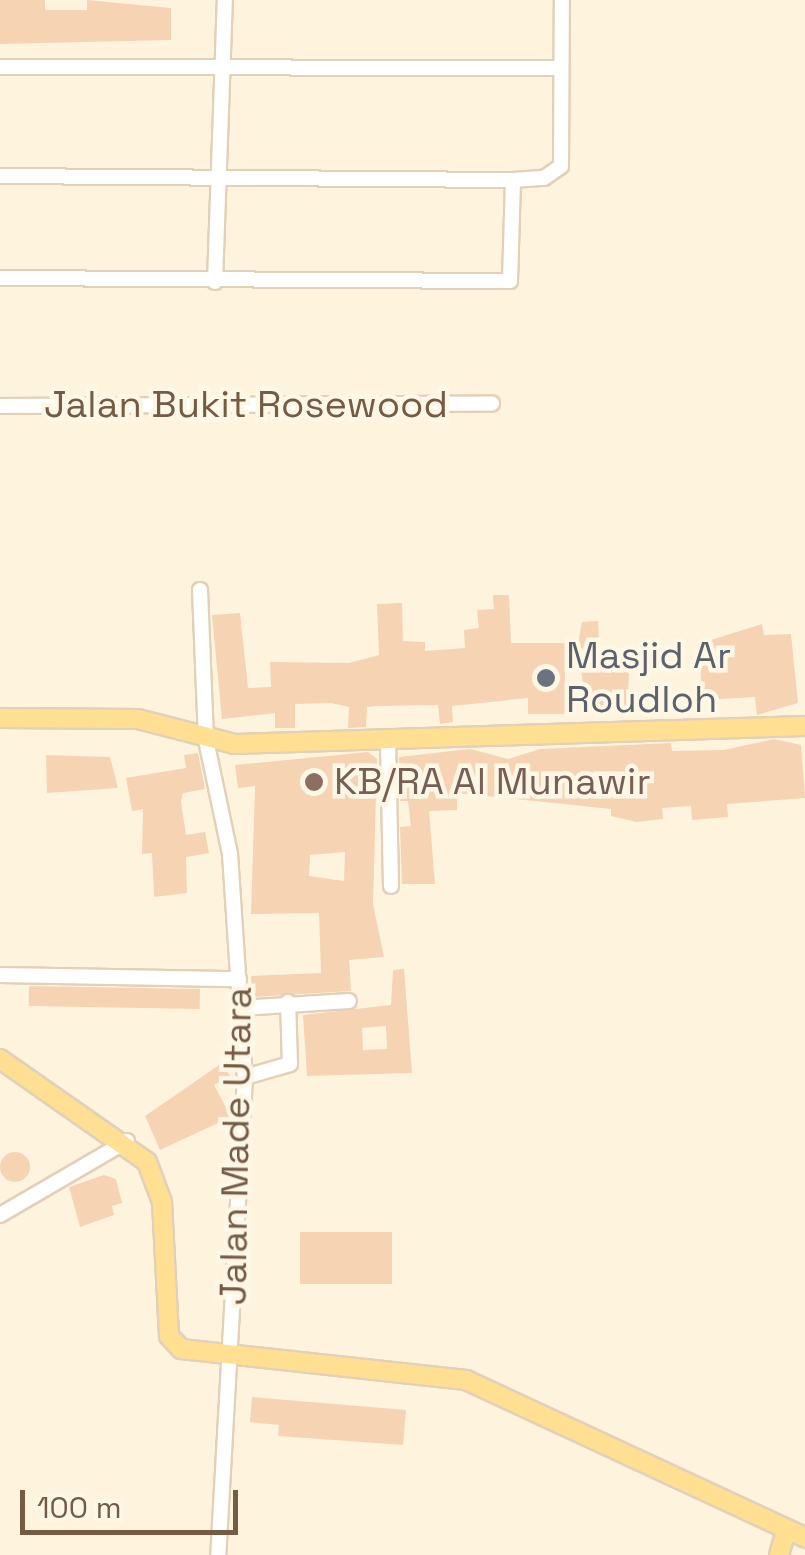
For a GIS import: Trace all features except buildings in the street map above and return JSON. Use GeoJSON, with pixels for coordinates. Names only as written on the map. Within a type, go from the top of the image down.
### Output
{"type":"FeatureCollection","features":[{"type":"Feature","properties":{"kind":"main road"},"geometry":{"type":"LineString","coordinates":[[0,718],[138,719],[206,740],[388,742],[805,726]]}},
{"type":"Feature","properties":{"kind":"main road"},"geometry":{"type":"LineString","coordinates":[[0,1058],[126,1141],[161,1191],[169,1336],[188,1351],[466,1380],[805,1537]]}},
{"type":"Feature","properties":{"kind":"main road"},"geometry":{"type":"LineString","coordinates":[[779,1555],[786,1530]]}},
{"type":"Feature","properties":{"kind":"street"},"geometry":{"type":"LineString","coordinates":[[216,282],[225,0]]}},
{"type":"Feature","properties":{"kind":"street"},"geometry":{"type":"LineString","coordinates":[[0,176],[544,178],[561,166],[562,0]]}},
{"type":"Feature","properties":{"kind":"street"},"geometry":{"type":"LineString","coordinates":[[0,67],[562,68]]}},
{"type":"Feature","properties":{"kind":"street"},"geometry":{"type":"LineString","coordinates":[[0,278],[510,281],[512,180]]}},
{"type":"Feature","properties":{"kind":"street","name":"Jalan Bukit Rosewood"},"geometry":{"type":"LineString","coordinates":[[0,406],[492,403]]}},
{"type":"Feature","properties":{"kind":"street","name":"Jalan Made Utara"},"geometry":{"type":"LineString","coordinates":[[200,590],[206,740],[230,854],[245,1077],[218,1555]]}},
{"type":"Feature","properties":{"kind":"street"},"geometry":{"type":"LineString","coordinates":[[388,742],[391,886]]}},
{"type":"Feature","properties":{"kind":"street"},"geometry":{"type":"LineString","coordinates":[[0,976],[239,979]]}},
{"type":"Feature","properties":{"kind":"street"},"geometry":{"type":"LineString","coordinates":[[241,1008],[348,1001]]}},
{"type":"Feature","properties":{"kind":"street"},"geometry":{"type":"LineString","coordinates":[[245,1077],[290,1064],[288,1002]]}},
{"type":"Feature","properties":{"kind":"street"},"geometry":{"type":"LineString","coordinates":[[0,1215],[126,1141]]}},
{"type":"Feature","properties":{"kind":"place","name":"Masjid Ar Roudloh"},"geometry":{"type":"Point","coordinates":[546,678]}},
{"type":"Feature","properties":{"kind":"place","name":"KB/RA Al Munawir"},"geometry":{"type":"Point","coordinates":[314,782]}}]}
